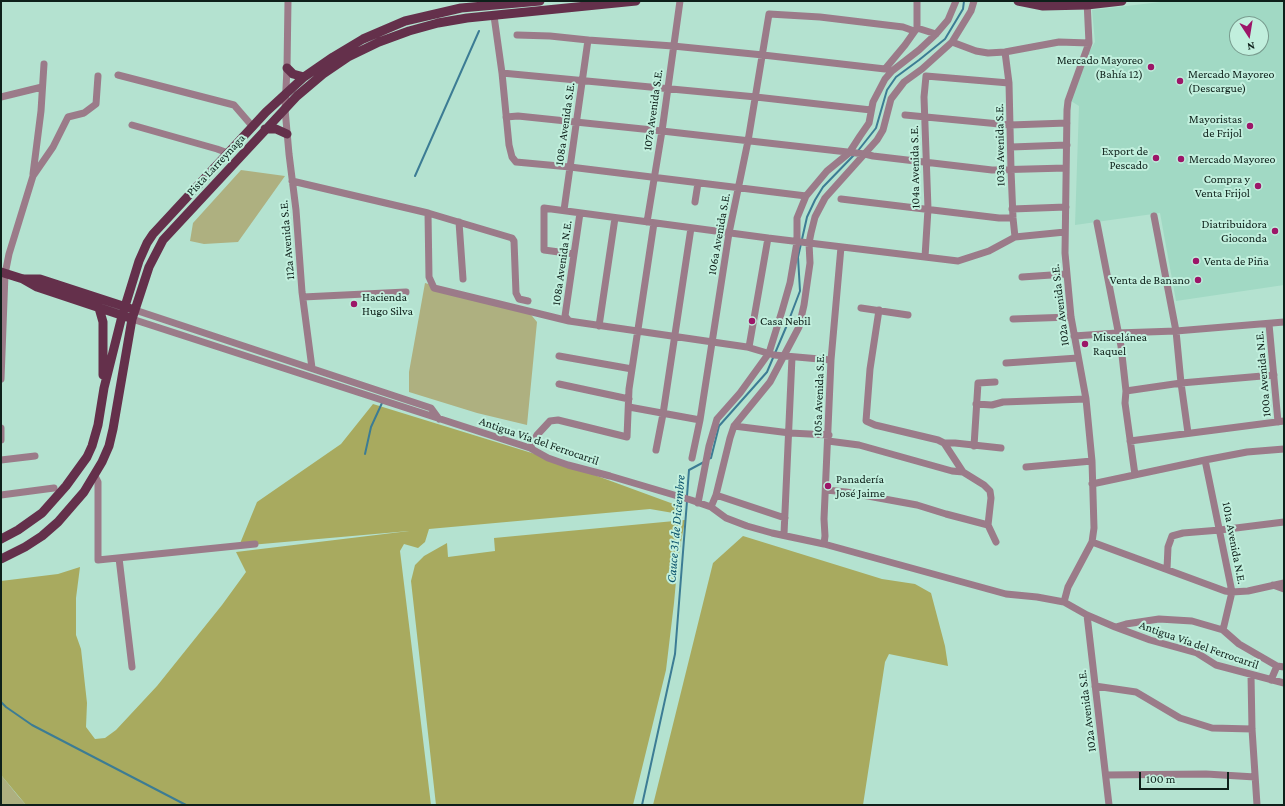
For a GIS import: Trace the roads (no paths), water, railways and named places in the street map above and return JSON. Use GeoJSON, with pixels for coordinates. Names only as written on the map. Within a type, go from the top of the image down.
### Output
{"type":"FeatureCollection","features":[{"type":"Feature","properties":{"kind":"main road","name":"Pista Larreynaga"},"geometry":{"type":"LineString","coordinates":[[121,309],[127,297],[142,252],[153,234],[253,127],[304,77],[348,47],[405,21],[461,8],[540,1]]}},
{"type":"Feature","properties":{"kind":"main road","name":"Pista Larreynaga"},"geometry":{"type":"LineString","coordinates":[[1,559],[25,547],[42,536],[70,509],[95,476],[109,446],[114,429],[133,314],[149,267],[163,240],[297,96],[323,74],[348,58],[379,42],[409,31],[438,23],[467,18],[636,1]]}},
{"type":"Feature","properties":{"kind":"main road"},"geometry":{"type":"LineString","coordinates":[[1018,1],[1043,6],[1122,1]]}},
{"type":"Feature","properties":{"kind":"main road"},"geometry":{"type":"LineString","coordinates":[[287,68],[293,74],[304,77]]}},
{"type":"Feature","properties":{"kind":"main road"},"geometry":{"type":"LineString","coordinates":[[265,129],[276,129],[287,134]]}},
{"type":"Feature","properties":{"kind":"main road"},"geometry":{"type":"LineString","coordinates":[[3,273],[23,279],[37,287],[99,308],[121,309]]}},
{"type":"Feature","properties":{"kind":"main road"},"geometry":{"type":"LineString","coordinates":[[23,279],[40,279],[133,314]]}},
{"type":"Feature","properties":{"kind":"main road"},"geometry":{"type":"LineString","coordinates":[[99,308],[103,322],[104,388]]}},
{"type":"Feature","properties":{"kind":"main road"},"geometry":{"type":"LineString","coordinates":[[1,539],[18,530],[42,513],[59,495],[87,457],[98,425],[104,388],[121,309]]}},
{"type":"Feature","properties":{"kind":"street","name":"112a Avenida S.E."},"geometry":{"type":"LineString","coordinates":[[288,1],[285,109],[296,210],[303,297],[312,368]]}},
{"type":"Feature","properties":{"kind":"street","name":"107a Avenida S.E."},"geometry":{"type":"LineString","coordinates":[[530,448],[537,435],[550,421],[558,420],[627,437],[632,369],[651,223],[654,177],[680,1]]}},
{"type":"Feature","properties":{"kind":"street"},"geometry":{"type":"LineString","coordinates":[[885,79],[885,69],[905,45],[915,29],[917,1]]}},
{"type":"Feature","properties":{"kind":"street"},"geometry":{"type":"LineString","coordinates":[[705,505],[706,460],[717,419],[740,393],[769,353],[803,243],[815,218],[825,198],[857,153],[869,123],[873,102],[885,79],[892,71],[919,50],[936,34],[948,20],[956,1]]}},
{"type":"Feature","properties":{"kind":"street"},"geometry":{"type":"LineString","coordinates":[[705,505],[716,496],[734,426],[770,382],[799,327],[804,305],[810,263],[797,218],[806,196],[827,171],[877,140],[883,130],[891,99],[904,82],[922,69],[952,42],[971,11],[974,1]]}},
{"type":"Feature","properties":{"kind":"street","name":"102a Avenida S.E."},"geometry":{"type":"LineString","coordinates":[[1064,602],[1068,587],[1092,542],[1094,528],[1092,461],[1086,399],[1074,336],[1066,274],[1066,122],[1068,101],[1089,43],[1087,3]]}},
{"type":"Feature","properties":{"kind":"street","name":"106a Avenida S.E."},"geometry":{"type":"LineString","coordinates":[[692,458],[700,420],[729,233],[748,141],[769,14],[820,17],[915,29]]}},
{"type":"Feature","properties":{"kind":"street"},"geometry":{"type":"LineString","coordinates":[[494,16],[512,157],[516,162],[570,167],[806,196]]}},
{"type":"Feature","properties":{"kind":"street"},"geometry":{"type":"LineString","coordinates":[[915,29],[936,34]]}},
{"type":"Feature","properties":{"kind":"street"},"geometry":{"type":"LineString","coordinates":[[517,35],[550,36],[763,54],[885,69]]}},
{"type":"Feature","properties":{"kind":"street","name":"108a Avenida S.E."},"geometry":{"type":"LineString","coordinates":[[564,210],[588,40]]}},
{"type":"Feature","properties":{"kind":"street"},"geometry":{"type":"LineString","coordinates":[[952,42],[976,51],[988,53],[1005,52],[1059,42],[1089,43]]}},
{"type":"Feature","properties":{"kind":"street","name":"103a Avenida S.E."},"geometry":{"type":"LineString","coordinates":[[1005,52],[1009,84],[1012,209],[1015,237]]}},
{"type":"Feature","properties":{"kind":"street"},"geometry":{"type":"LineString","coordinates":[[1,379],[3,273],[33,176],[41,111],[44,64]]}},
{"type":"Feature","properties":{"kind":"street"},"geometry":{"type":"LineString","coordinates":[[502,73],[756,96],[872,110]]}},
{"type":"Feature","properties":{"kind":"street"},"geometry":{"type":"LineString","coordinates":[[118,75],[234,105],[253,127]]}},
{"type":"Feature","properties":{"kind":"street"},"geometry":{"type":"LineString","coordinates":[[33,176],[53,147],[68,116],[84,113],[96,104],[98,76]]}},
{"type":"Feature","properties":{"kind":"street","name":"104a Avenida S.E."},"geometry":{"type":"LineString","coordinates":[[925,257],[928,209],[924,97],[926,76],[1009,84]]}},
{"type":"Feature","properties":{"kind":"street"},"geometry":{"type":"LineString","coordinates":[[1,97],[42,87]]}},
{"type":"Feature","properties":{"kind":"street"},"geometry":{"type":"LineString","coordinates":[[905,115],[1010,125],[1066,122]]}},
{"type":"Feature","properties":{"kind":"street"},"geometry":{"type":"LineString","coordinates":[[506,117],[518,116],[662,131],[992,170],[1066,168]]}},
{"type":"Feature","properties":{"kind":"street"},"geometry":{"type":"LineString","coordinates":[[132,125],[217,149],[228,154]]}},
{"type":"Feature","properties":{"kind":"street"},"geometry":{"type":"LineString","coordinates":[[1010,147],[1067,145]]}},
{"type":"Feature","properties":{"kind":"street"},"geometry":{"type":"LineString","coordinates":[[292,181],[428,213],[512,238],[514,241],[516,293],[519,299],[528,301]]}},
{"type":"Feature","properties":{"kind":"street"},"geometry":{"type":"LineString","coordinates":[[695,202],[698,183]]}},
{"type":"Feature","properties":{"kind":"street"},"geometry":{"type":"LineString","coordinates":[[841,199],[999,218],[1013,218]]}},
{"type":"Feature","properties":{"kind":"street"},"geometry":{"type":"LineString","coordinates":[[1012,209],[1066,207]]}},
{"type":"Feature","properties":{"kind":"street"},"geometry":{"type":"LineString","coordinates":[[574,254],[544,250],[544,208],[803,243],[958,261],[989,251],[1015,237],[1066,232]]}},
{"type":"Feature","properties":{"kind":"street"},"geometry":{"type":"LineString","coordinates":[[428,213],[429,277],[434,288],[600,326],[749,347],[784,356],[831,360]]}},
{"type":"Feature","properties":{"kind":"street","name":"108a Avenida N.E."},"geometry":{"type":"LineString","coordinates":[[567,318],[580,213]]}},
{"type":"Feature","properties":{"kind":"street"},"geometry":{"type":"LineString","coordinates":[[1154,216],[1176,331],[1180,383],[1188,433]]}},
{"type":"Feature","properties":{"kind":"street"},"geometry":{"type":"LineString","coordinates":[[600,326],[615,218]]}},
{"type":"Feature","properties":{"kind":"street"},"geometry":{"type":"LineString","coordinates":[[459,222],[462,279]]}},
{"type":"Feature","properties":{"kind":"street"},"geometry":{"type":"LineString","coordinates":[[1097,223],[1117,333],[1121,346],[1126,391],[1125,403],[1135,475]]}},
{"type":"Feature","properties":{"kind":"street"},"geometry":{"type":"LineString","coordinates":[[656,450],[663,414],[691,228]]}},
{"type":"Feature","properties":{"kind":"street"},"geometry":{"type":"LineString","coordinates":[[749,347],[768,238]]}},
{"type":"Feature","properties":{"kind":"street","name":"105a Avenida S.E."},"geometry":{"type":"LineString","coordinates":[[824,544],[831,360],[841,247]]}},
{"type":"Feature","properties":{"kind":"street"},"geometry":{"type":"LineString","coordinates":[[1022,277],[1066,274]]}},
{"type":"Feature","properties":{"kind":"street"},"geometry":{"type":"LineString","coordinates":[[303,297],[406,292]]}},
{"type":"Feature","properties":{"kind":"street"},"geometry":{"type":"LineString","coordinates":[[861,308],[908,315]]}},
{"type":"Feature","properties":{"kind":"street"},"geometry":{"type":"LineString","coordinates":[[879,310],[870,369],[866,421],[875,425],[938,440],[944,443],[1001,448]]}},
{"type":"Feature","properties":{"kind":"street"},"geometry":{"type":"LineString","coordinates":[[133,314],[312,368],[431,408],[438,419]]}},
{"type":"Feature","properties":{"kind":"street","name":"Antigua Vía del Ferrocarril"},"geometry":{"type":"LineString","coordinates":[[133,314],[438,419],[530,448],[548,458],[568,465],[610,476],[705,505],[726,518],[747,526],[824,544],[1006,594],[1037,596],[1064,602],[1087,615],[1115,627],[1150,640],[1197,653],[1216,665],[1284,683]]}},
{"type":"Feature","properties":{"kind":"street"},"geometry":{"type":"LineString","coordinates":[[1013,319],[1071,316]]}},
{"type":"Feature","properties":{"kind":"street"},"geometry":{"type":"LineString","coordinates":[[1074,336],[1176,331],[1284,322]]}},
{"type":"Feature","properties":{"kind":"street","name":"100a Avenida N.E."},"geometry":{"type":"LineString","coordinates":[[1269,324],[1274,375],[1281,422]]}},
{"type":"Feature","properties":{"kind":"street"},"geometry":{"type":"LineString","coordinates":[[559,356],[632,369]]}},
{"type":"Feature","properties":{"kind":"street"},"geometry":{"type":"LineString","coordinates":[[784,534],[790,433],[792,357]]}},
{"type":"Feature","properties":{"kind":"street"},"geometry":{"type":"LineString","coordinates":[[1006,363],[1078,358]]}},
{"type":"Feature","properties":{"kind":"street"},"geometry":{"type":"LineString","coordinates":[[1126,391],[1180,383],[1274,375]]}},
{"type":"Feature","properties":{"kind":"street"},"geometry":{"type":"LineString","coordinates":[[974,446],[978,383],[995,382]]}},
{"type":"Feature","properties":{"kind":"street"},"geometry":{"type":"LineString","coordinates":[[559,384],[629,399]]}},
{"type":"Feature","properties":{"kind":"street"},"geometry":{"type":"LineString","coordinates":[[976,404],[992,405],[1003,402],[1086,399]]}},
{"type":"Feature","properties":{"kind":"street"},"geometry":{"type":"LineString","coordinates":[[629,406],[663,414],[700,420]]}},
{"type":"Feature","properties":{"kind":"street"},"geometry":{"type":"LineString","coordinates":[[1130,441],[1281,422]]}},
{"type":"Feature","properties":{"kind":"street"},"geometry":{"type":"LineString","coordinates":[[734,426],[828,438],[859,445],[952,471],[963,472]]}},
{"type":"Feature","properties":{"kind":"street"},"geometry":{"type":"LineString","coordinates":[[1,429],[1,440]]}},
{"type":"Feature","properties":{"kind":"street"},"geometry":{"type":"LineString","coordinates":[[944,443],[963,472],[990,490],[991,498],[988,525],[996,542]]}},
{"type":"Feature","properties":{"kind":"street"},"geometry":{"type":"LineString","coordinates":[[1092,484],[1247,452],[1284,449]]}},
{"type":"Feature","properties":{"kind":"street"},"geometry":{"type":"LineString","coordinates":[[1,460],[36,456]]}},
{"type":"Feature","properties":{"kind":"street","name":"101a Avenida N.E."},"geometry":{"type":"LineString","coordinates":[[1205,460],[1232,592],[1223,630]]}},
{"type":"Feature","properties":{"kind":"street"},"geometry":{"type":"LineString","coordinates":[[1026,467],[1092,461]]}},
{"type":"Feature","properties":{"kind":"street"},"geometry":{"type":"LineString","coordinates":[[95,476],[98,482],[98,560],[255,544]]}},
{"type":"Feature","properties":{"kind":"street"},"geometry":{"type":"LineString","coordinates":[[1,495],[54,488]]}},
{"type":"Feature","properties":{"kind":"street"},"geometry":{"type":"LineString","coordinates":[[826,490],[846,492],[917,505],[988,525]]}},
{"type":"Feature","properties":{"kind":"street"},"geometry":{"type":"LineString","coordinates":[[716,496],[786,518]]}},
{"type":"Feature","properties":{"kind":"street"},"geometry":{"type":"LineString","coordinates":[[1167,569],[1168,547],[1172,536],[1183,533],[1284,522]]}},
{"type":"Feature","properties":{"kind":"street"},"geometry":{"type":"LineString","coordinates":[[1092,542],[1225,591],[1248,591],[1284,583]]}},
{"type":"Feature","properties":{"kind":"street"},"geometry":{"type":"LineString","coordinates":[[119,558],[132,667]]}},
{"type":"Feature","properties":{"kind":"street"},"geometry":{"type":"LineString","coordinates":[[1273,585],[1284,589]]}},
{"type":"Feature","properties":{"kind":"street","name":"102a Avenida S.E."},"geometry":{"type":"LineString","coordinates":[[1087,615],[1109,805]]}},
{"type":"Feature","properties":{"kind":"street"},"geometry":{"type":"LineString","coordinates":[[1115,627],[1159,619],[1192,621],[1223,630],[1239,644],[1280,667],[1271,680]]}},
{"type":"Feature","properties":{"kind":"street"},"geometry":{"type":"LineString","coordinates":[[1251,675],[1252,729],[1257,805]]}},
{"type":"Feature","properties":{"kind":"street"},"geometry":{"type":"LineString","coordinates":[[1095,686],[1136,692],[1180,718],[1212,728],[1252,729]]}},
{"type":"Feature","properties":{"kind":"street"},"geometry":{"type":"LineString","coordinates":[[1106,775],[1206,774],[1255,777]]}},
{"type":"Feature","properties":{"kind":"waterway"},"geometry":{"type":"LineString","coordinates":[[857,152],[876,128],[887,90],[896,77],[945,39],[963,9],[964,1]]}},
{"type":"Feature","properties":{"kind":"waterway"},"geometry":{"type":"LineString","coordinates":[[415,176],[479,31]]}},
{"type":"Feature","properties":{"kind":"waterway","name":"Cauce 31 de Diciembre"},"geometry":{"type":"LineString","coordinates":[[708,459],[711,458],[719,426],[767,372],[787,325],[800,291],[798,257],[807,217],[815,200],[823,187],[854,155]]}},
{"type":"Feature","properties":{"kind":"waterway"},"geometry":{"type":"LineString","coordinates":[[365,454],[371,427],[382,403]]}},
{"type":"Feature","properties":{"kind":"waterway","name":"Cauce 31 de Diciembre"},"geometry":{"type":"LineString","coordinates":[[687,496],[689,470],[704,462]]}},
{"type":"Feature","properties":{"kind":"waterway","name":"Cauce 31 de Diciembre"},"geometry":{"type":"LineString","coordinates":[[642,805],[675,654],[687,501]]}},
{"type":"Feature","properties":{"kind":"waterway"},"geometry":{"type":"LineString","coordinates":[[1,702],[32,725],[186,805]]}},
{"type":"Feature","properties":{"kind":"place","name":"Mercado Mayoreo (Bahía 12)"},"geometry":{"type":"Point","coordinates":[1151,67]}},
{"type":"Feature","properties":{"kind":"place","name":"Mercado Mayoreo (Descargue)"},"geometry":{"type":"Point","coordinates":[1180,81]}},
{"type":"Feature","properties":{"kind":"place","name":"Mayoristas de Frijol"},"geometry":{"type":"Point","coordinates":[1250,126]}},
{"type":"Feature","properties":{"kind":"place","name":"Export de Pescado"},"geometry":{"type":"Point","coordinates":[1156,158]}},
{"type":"Feature","properties":{"kind":"place","name":"Mercado Mayoreo"},"geometry":{"type":"Point","coordinates":[1181,159]}},
{"type":"Feature","properties":{"kind":"place","name":"Compra y Venta Frijol"},"geometry":{"type":"Point","coordinates":[1258,186]}},
{"type":"Feature","properties":{"kind":"place","name":"Diatribuidora Gioconda"},"geometry":{"type":"Point","coordinates":[1275,231]}},
{"type":"Feature","properties":{"kind":"place","name":"Venta de Piña"},"geometry":{"type":"Point","coordinates":[1196,261]}},
{"type":"Feature","properties":{"kind":"place","name":"Venta de Banano"},"geometry":{"type":"Point","coordinates":[1198,280]}},
{"type":"Feature","properties":{"kind":"place","name":"Hacienda Hugo Silva"},"geometry":{"type":"Point","coordinates":[354,304]}},
{"type":"Feature","properties":{"kind":"place","name":"Casa Nebil"},"geometry":{"type":"Point","coordinates":[752,321]}},
{"type":"Feature","properties":{"kind":"place","name":"Miscelánea Raquel"},"geometry":{"type":"Point","coordinates":[1085,344]}},
{"type":"Feature","properties":{"kind":"place","name":"Panadería José Jaime"},"geometry":{"type":"Point","coordinates":[828,486]}}]}
